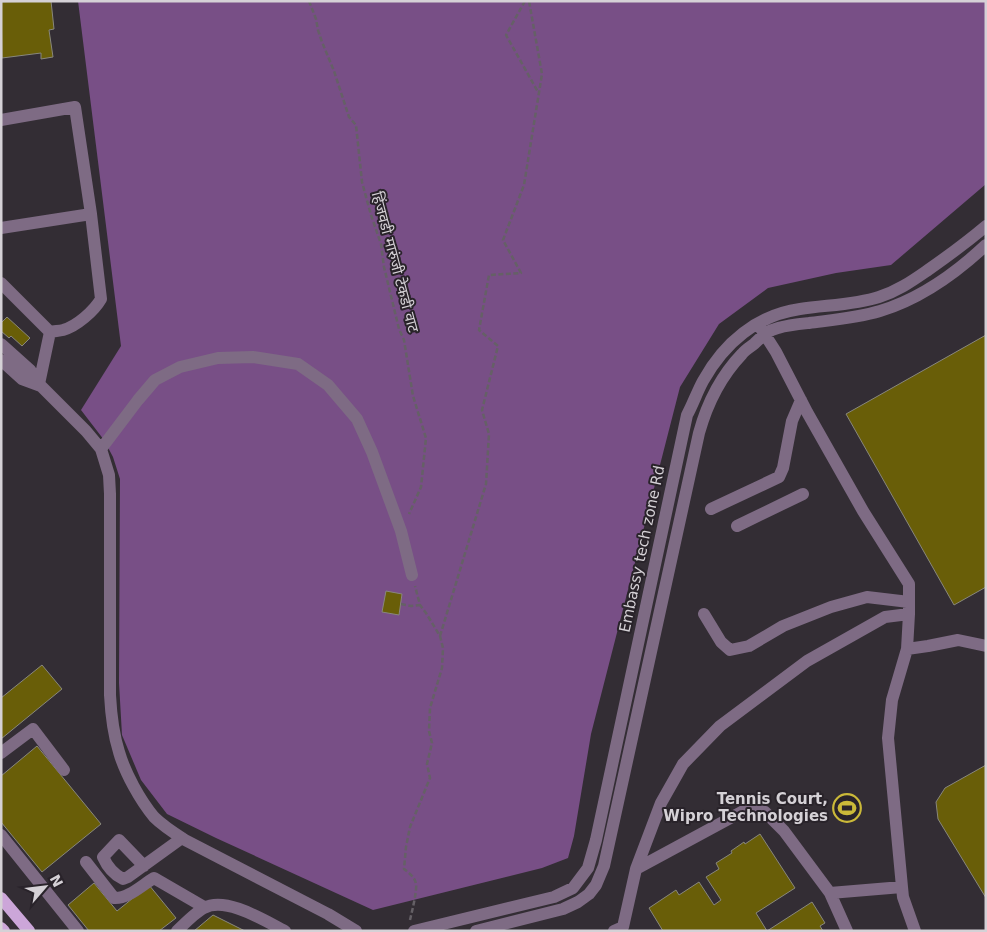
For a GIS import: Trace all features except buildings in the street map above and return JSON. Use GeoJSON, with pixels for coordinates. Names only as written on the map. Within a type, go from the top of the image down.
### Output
{"type":"FeatureCollection","features":[{"type":"Feature","properties":{"kind":"main road"},"geometry":{"type":"LineString","coordinates":[[1,898],[29,931]]}},
{"type":"Feature","properties":{"kind":"main road"},"geometry":{"type":"LineString","coordinates":[[1,928],[4,931]]}},
{"type":"Feature","properties":{"kind":"street"},"geometry":{"type":"LineString","coordinates":[[1,120],[75,107],[101,298],[87,316],[64,330],[50,332]]}},
{"type":"Feature","properties":{"kind":"street"},"geometry":{"type":"LineString","coordinates":[[1,228],[91,214]]}},
{"type":"Feature","properties":{"kind":"street","name":"Embassy tech zone Rd"},"geometry":{"type":"LineString","coordinates":[[412,927],[554,897],[572,888],[588,868],[598,830],[687,415],[704,380],[724,350],[742,335],[761,328],[774,315],[791,310],[831,306],[876,298],[891,293],[903,287],[954,252],[986,226]]}},
{"type":"Feature","properties":{"kind":"street"},"geometry":{"type":"LineString","coordinates":[[761,328],[778,328],[862,316],[895,306],[920,295],[953,273],[986,245]]}},
{"type":"Feature","properties":{"kind":"street"},"geometry":{"type":"LineString","coordinates":[[1,283],[50,332]]}},
{"type":"Feature","properties":{"kind":"street"},"geometry":{"type":"LineString","coordinates":[[761,328],[863,511],[909,584],[907,649],[892,700],[888,738],[902,887],[915,931]]}},
{"type":"Feature","properties":{"kind":"street"},"geometry":{"type":"LineString","coordinates":[[476,931],[563,909],[589,894],[596,885],[604,866],[698,433],[710,400],[729,369],[761,328]]}},
{"type":"Feature","properties":{"kind":"street"},"geometry":{"type":"LineString","coordinates":[[40,385],[50,332]]}},
{"type":"Feature","properties":{"kind":"street"},"geometry":{"type":"LineString","coordinates":[[1,344],[30,370],[40,385],[86,431],[101,449],[109,475],[110,494],[110,695],[112,718],[119,754],[142,801],[155,818],[182,838],[328,914],[356,931]]}},
{"type":"Feature","properties":{"kind":"street"},"geometry":{"type":"LineString","coordinates":[[101,449],[138,400],[156,380],[180,367],[218,358],[253,357],[298,364],[328,385],[357,419],[372,452],[401,531],[412,575]]}},
{"type":"Feature","properties":{"kind":"street"},"geometry":{"type":"LineString","coordinates":[[1,360],[22,379],[40,385]]}},
{"type":"Feature","properties":{"kind":"street"},"geometry":{"type":"LineString","coordinates":[[711,509],[779,477],[783,468],[792,421],[801,400]]}},
{"type":"Feature","properties":{"kind":"street"},"geometry":{"type":"LineString","coordinates":[[737,526],[803,494]]}},
{"type":"Feature","properties":{"kind":"street"},"geometry":{"type":"LineString","coordinates":[[704,614],[721,642],[730,650],[749,646],[783,626],[831,607],[867,597],[909,608]]}},
{"type":"Feature","properties":{"kind":"street"},"geometry":{"type":"LineString","coordinates":[[621,930],[636,869],[661,803],[684,764],[720,726],[807,661],[884,617],[909,608]]}},
{"type":"Feature","properties":{"kind":"street"},"geometry":{"type":"LineString","coordinates":[[907,649],[958,640],[986,646]]}},
{"type":"Feature","properties":{"kind":"street"},"geometry":{"type":"LineString","coordinates":[[1,753],[33,730],[64,770]]}},
{"type":"Feature","properties":{"kind":"street"},"geometry":{"type":"LineString","coordinates":[[636,869],[747,810],[765,812],[784,831],[830,893],[847,931]]}},
{"type":"Feature","properties":{"kind":"street"},"geometry":{"type":"LineString","coordinates":[[1,835],[78,931]]}},
{"type":"Feature","properties":{"kind":"street"},"geometry":{"type":"LineString","coordinates":[[144,866],[182,838]]}},
{"type":"Feature","properties":{"kind":"street"},"geometry":{"type":"LineString","coordinates":[[86,862],[114,898],[129,894],[154,878],[204,908]]}},
{"type":"Feature","properties":{"kind":"street"},"geometry":{"type":"LineString","coordinates":[[830,893],[902,887]]}},
{"type":"Feature","properties":{"kind":"street"},"geometry":{"type":"LineString","coordinates":[[177,931],[204,908],[218,904],[238,908],[285,931]]}},
{"type":"Feature","properties":{"kind":"path","name":"हिंजवडी मारुंजी टेकडी वाट"},"geometry":{"type":"LineString","coordinates":[[309,1],[349,117],[356,125],[362,182],[381,244],[384,267],[399,328],[404,340],[413,396],[426,438],[421,487],[401,531]]}},
{"type":"Feature","properties":{"kind":"path"},"geometry":{"type":"LineString","coordinates":[[525,1],[506,35],[539,93]]}},
{"type":"Feature","properties":{"kind":"path"},"geometry":{"type":"LineString","coordinates":[[440,636],[486,484],[489,434],[482,410],[498,346],[479,330],[489,275],[521,273],[503,240],[524,185],[542,74],[529,1]]}},
{"type":"Feature","properties":{"kind":"path"},"geometry":{"type":"LineString","coordinates":[[412,575],[420,605],[440,636],[443,648],[442,668],[430,708],[429,732],[432,742],[427,764],[430,778],[410,827],[404,862],[404,869],[412,874],[416,884],[412,927]]}},
{"type":"Feature","properties":{"kind":"path"},"geometry":{"type":"LineString","coordinates":[[401,604],[420,605]]}},
{"type":"Feature","properties":{"kind":"shaded area"},"geometry":{"type":"Polygon","coordinates":[[[78,1],[986,1],[986,184],[891,265],[836,273],[768,288],[719,324],[680,387],[591,734],[574,836],[568,858],[542,868],[373,910],[167,814],[141,780],[122,735],[119,683],[120,479],[113,457],[104,440],[81,410],[121,346],[78,1]]]}},
{"type":"Feature","properties":{"kind":"place","name":"Tennis Court, Wipro Technologies"},"geometry":{"type":"Point","coordinates":[847,808]}}]}
